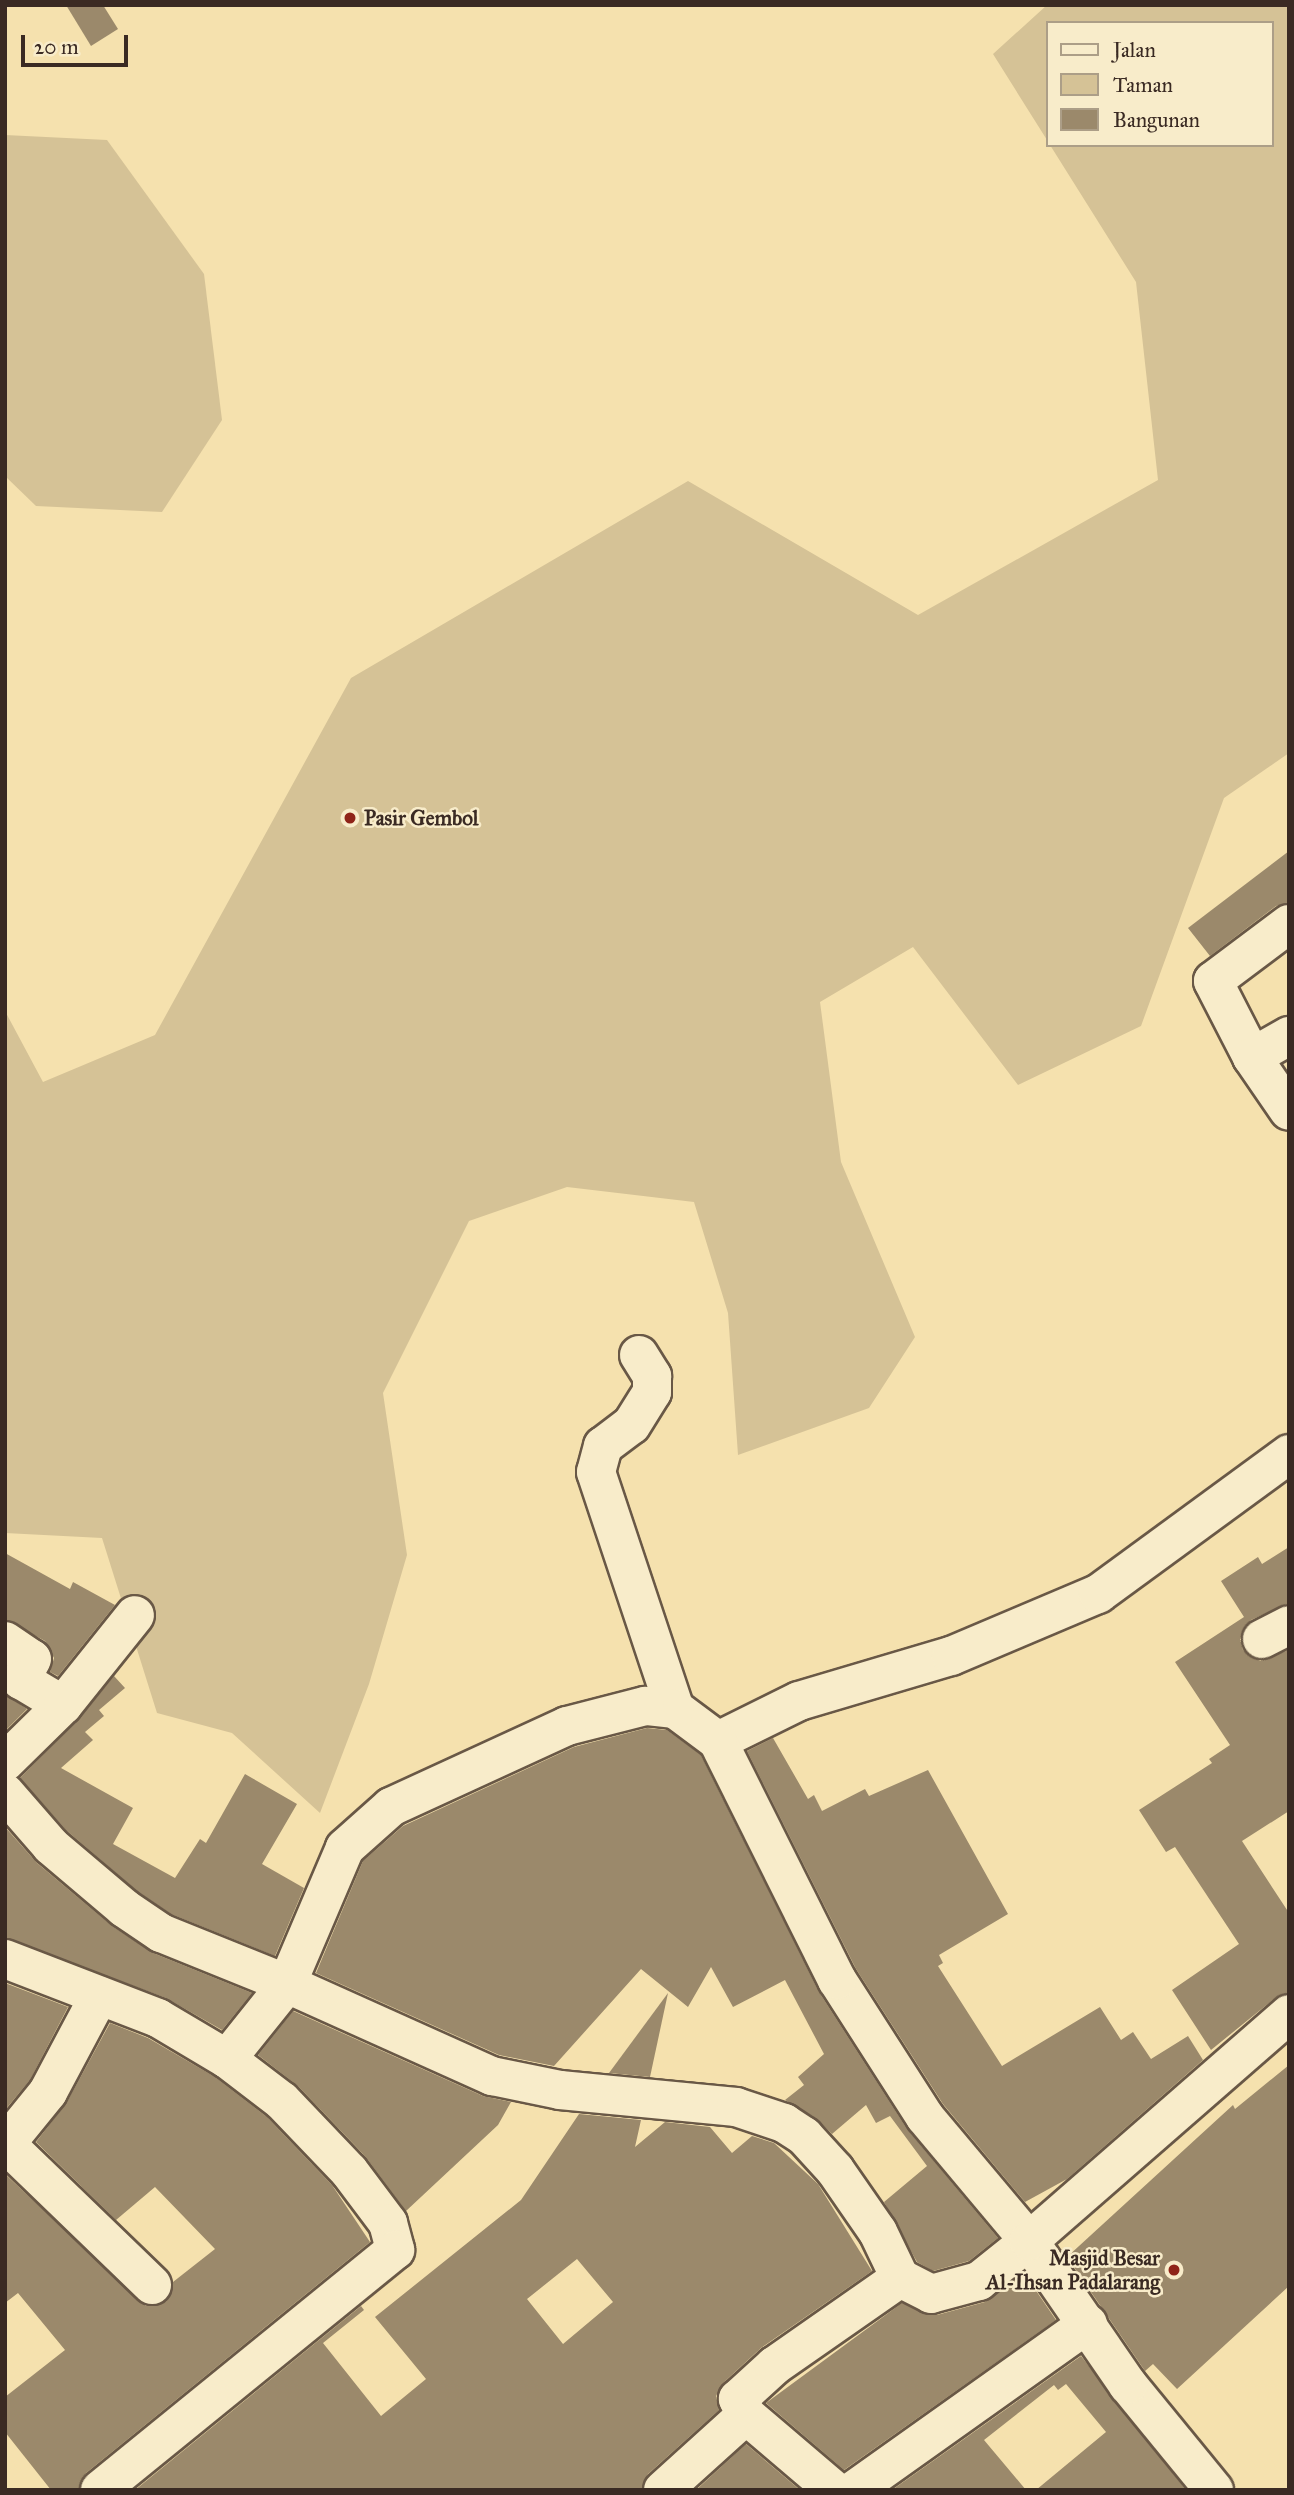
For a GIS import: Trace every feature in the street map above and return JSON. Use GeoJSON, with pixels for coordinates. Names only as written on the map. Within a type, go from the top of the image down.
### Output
{"type":"FeatureCollection","features":[{"type":"Feature","properties":{"kind":"street"},"geometry":{"type":"LineString","coordinates":[[1289,924],[1213,981],[1252,1056],[1289,1111]]}},
{"type":"Feature","properties":{"kind":"street"},"geometry":{"type":"LineString","coordinates":[[1252,1056],[1289,1036]]}},
{"type":"Feature","properties":{"kind":"street"},"geometry":{"type":"LineString","coordinates":[[639,1356],[652,1376],[652,1392],[631,1425],[603,1446],[596,1472],[675,1709]]}},
{"type":"Feature","properties":{"kind":"street"},"geometry":{"type":"LineString","coordinates":[[718,1741],[799,1701],[951,1656],[1098,1594],[1289,1454]]}},
{"type":"Feature","properties":{"kind":"street"},"geometry":{"type":"LineString","coordinates":[[5,1762],[63,1705],[135,1615]]}},
{"type":"Feature","properties":{"kind":"street"},"geometry":{"type":"LineString","coordinates":[[5,1641],[32,1660],[21,1680],[63,1705]]}},
{"type":"Feature","properties":{"kind":"street"},"geometry":{"type":"LineString","coordinates":[[227,2059],[287,1984],[345,1848],[391,1807],[566,1726],[645,1706],[675,1709],[718,1741],[837,1980],[925,2117],[1029,2241],[1128,2385],[1214,2490]]}},
{"type":"Feature","properties":{"kind":"street"},"geometry":{"type":"LineString","coordinates":[[5,1793],[51,1846],[124,1908],[178,1942],[287,1984],[492,2076],[560,2090],[687,2101],[768,2114],[804,2136],[835,2170],[878,2232],[900,2278],[931,2294],[951,2291],[979,2281],[1029,2241],[1289,2014]]}},
{"type":"Feature","properties":{"kind":"street"},"geometry":{"type":"LineString","coordinates":[[5,1959],[192,2035],[227,2059],[282,2101],[349,2171],[388,2222],[395,2250],[100,2490]]}},
{"type":"Feature","properties":{"kind":"street"},"geometry":{"type":"LineString","coordinates":[[99,1996],[48,2092],[6,2145],[152,2285]]}},
{"type":"Feature","properties":{"kind":"street"},"geometry":{"type":"LineString","coordinates":[[834,2490],[746,2415],[738,2399],[745,2391],[900,2278]]}},
{"type":"Feature","properties":{"kind":"street"},"geometry":{"type":"LineString","coordinates":[[854,2490],[1088,2324]]}},
{"type":"Feature","properties":{"kind":"street"},"geometry":{"type":"LineString","coordinates":[[663,2490],[746,2415]]}},
{"type":"Feature","properties":{"kind":"green space"},"geometry":{"type":"Polygon","coordinates":[[[1047,5],[1289,5],[1289,753],[1224,798],[1141,1026],[1018,1085],[913,947],[820,1002],[841,1162],[915,1337],[869,1408],[738,1455],[728,1313],[694,1202],[567,1187],[469,1221],[383,1393],[407,1555],[369,1684],[320,1813],[232,1733],[157,1713],[102,1538],[5,1533],[5,1011],[43,1082],[155,1035],[351,678],[688,481],[918,615],[1158,480],[1136,282],[1051,147],[1273,147],[1273,21],[1046,21],[1046,138],[993,54],[1047,5]]]}},
{"type":"Feature","properties":{"kind":"green space"},"geometry":{"type":"Polygon","coordinates":[[[5,135],[107,140],[204,274],[222,420],[162,512],[36,506],[5,476],[5,135]]]}},
{"type":"Feature","properties":{"kind":"building"},"geometry":{"type":"Polygon","coordinates":[[[66,5],[103,5],[118,29],[91,46],[66,5]]]}},
{"type":"Feature","properties":{"kind":"building"},"geometry":{"type":"Polygon","coordinates":[[[1289,851],[1289,903],[1276,906],[1210,956],[1188,928],[1289,851]]]}},
{"type":"Feature","properties":{"kind":"building"},"geometry":{"type":"Polygon","coordinates":[[[1289,1547],[1289,1603],[1251,1620],[1240,1639],[1243,1650],[1260,1661],[1289,1650],[1289,1811],[1242,1841],[1289,1913],[1289,1993],[1275,1998],[1211,2050],[1172,1990],[1239,1944],[1175,1847],[1166,1852],[1139,1810],[1212,1763],[1209,1759],[1230,1745],[1175,1662],[1244,1617],[1221,1581],[1258,1557],[1262,1564],[1289,1547]]]}},
{"type":"Feature","properties":{"kind":"building"},"geometry":{"type":"Polygon","coordinates":[[[5,1553],[70,1589],[73,1582],[115,1605],[58,1676],[50,1672],[54,1658],[45,1641],[5,1619],[5,1553]]]}},
{"type":"Feature","properties":{"kind":"building"},"geometry":{"type":"Polygon","coordinates":[[[114,1676],[125,1688],[99,1710],[104,1716],[85,1732],[93,1740],[61,1768],[133,1808],[113,1844],[175,1878],[200,1839],[206,1843],[245,1774],[297,1804],[262,1864],[304,1888],[275,1956],[171,1914],[137,1891],[66,1830],[20,1778],[78,1720],[114,1676]]]}},
{"type":"Feature","properties":{"kind":"building"},"geometry":{"type":"Polygon","coordinates":[[[5,1694],[27,1709],[5,1731],[5,1694]]]}},
{"type":"Feature","properties":{"kind":"building"},"geometry":{"type":"Polygon","coordinates":[[[647,1728],[667,1730],[701,1755],[819,1992],[907,2129],[998,2238],[969,2261],[933,2271],[917,2262],[884,2202],[927,2166],[890,2116],[876,2123],[866,2105],[832,2134],[816,2118],[785,2100],[804,2085],[798,2077],[824,2054],[785,1980],[733,2007],[711,1967],[688,2007],[641,1969],[554,2066],[499,2055],[316,1973],[363,1861],[403,1826],[574,1747],[647,1728]]]}},
{"type":"Feature","properties":{"kind":"building"},"geometry":{"type":"Polygon","coordinates":[[[773,1738],[808,1799],[814,1795],[822,1811],[865,1789],[869,1796],[928,1770],[1008,1914],[939,1955],[943,1963],[938,1966],[1002,2066],[1100,2007],[1121,2040],[1133,2032],[1151,2059],[1188,2036],[1203,2060],[1067,2179],[1025,2202],[943,2104],[856,1969],[747,1751],[773,1738]]]}},
{"type":"Feature","properties":{"kind":"building"},"geometry":{"type":"Polygon","coordinates":[[[5,1827],[37,1863],[112,1926],[153,1953],[252,1993],[222,2030],[166,1998],[5,1938],[5,1827]]]}},
{"type":"Feature","properties":{"kind":"building"},"geometry":{"type":"Polygon","coordinates":[[[5,1983],[68,2007],[30,2080],[5,2110],[5,1983]]]}},
{"type":"Feature","properties":{"kind":"building"},"geometry":{"type":"Polygon","coordinates":[[[668,1993],[650,2077],[609,2073],[668,1993]]]}},
{"type":"Feature","properties":{"kind":"building"},"geometry":{"type":"Polygon","coordinates":[[[293,2011],[483,2096],[511,2102],[498,2125],[406,2211],[365,2156],[298,2086],[258,2055],[293,2011]]]}},
{"type":"Feature","properties":{"kind":"building"},"geometry":{"type":"Polygon","coordinates":[[[110,2023],[148,2038],[215,2077],[267,2117],[332,2185],[370,2242],[86,2473],[79,2490],[51,2490],[5,2432],[5,2397],[65,2350],[18,2293],[5,2303],[5,2174],[146,2306],[167,2301],[173,2282],[215,2249],[155,2187],[116,2220],[36,2142],[67,2102],[110,2023]]]}},
{"type":"Feature","properties":{"kind":"building","name":"Masjid Besar Al-Ihsan Padalarang"},"geometry":{"type":"Polygon","coordinates":[[[1289,2065],[1289,2286],[1177,2389],[1153,2364],[1145,2371],[1067,2257],[1233,2105],[1235,2109],[1289,2065]]]}},
{"type":"Feature","properties":{"kind":"building"},"geometry":{"type":"Polygon","coordinates":[[[579,2114],[641,2120],[635,2147],[665,2122],[710,2127],[732,2153],[752,2136],[774,2143],[818,2184],[872,2271],[761,2348],[723,2383],[716,2396],[719,2410],[648,2474],[642,2490],[135,2490],[361,2306],[364,2310],[323,2343],[381,2416],[426,2379],[375,2317],[521,2200],[579,2114]],[[577,2259],[527,2299],[563,2344],[613,2302],[577,2259]]]}},
{"type":"Feature","properties":{"kind":"building"},"geometry":{"type":"Polygon","coordinates":[[[1024,2273],[1056,2320],[844,2470],[766,2403],[902,2303],[937,2315],[985,2302],[1024,2273]]]}},
{"type":"Feature","properties":{"kind":"building"},"geometry":{"type":"Polygon","coordinates":[[[1081,2356],[1186,2490],[1036,2490],[1106,2432],[1066,2384],[1058,2390],[1054,2385],[984,2440],[1026,2490],[892,2490],[1081,2356]]]}},
{"type":"Feature","properties":{"kind":"building"},"geometry":{"type":"Polygon","coordinates":[[[746,2444],[800,2490],[696,2490],[746,2444]]]}},
{"type":"Feature","properties":{"kind":"place","name":"Pasir Gembol"},"geometry":{"type":"Point","coordinates":[350,818]}},
{"type":"Feature","properties":{"kind":"place","name":"Masjid Besar Al-Ihsan Padalarang"},"geometry":{"type":"Point","coordinates":[1174,2270]}}]}
